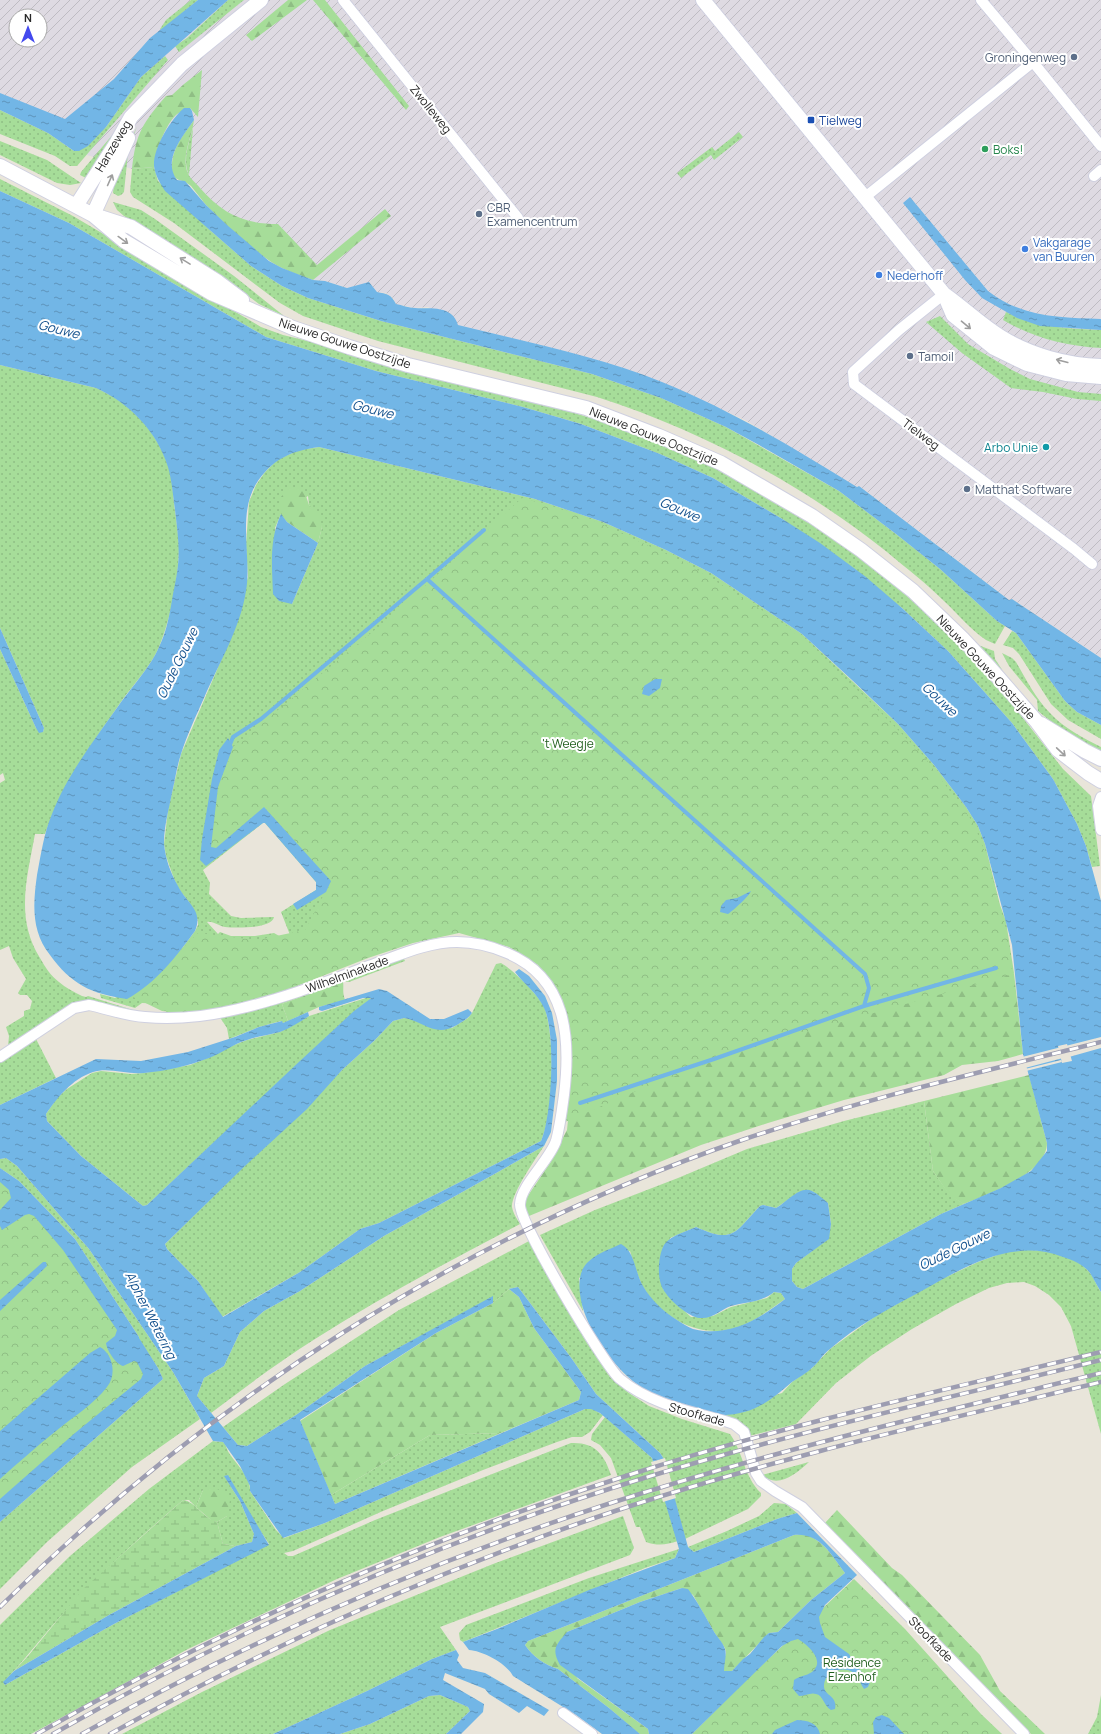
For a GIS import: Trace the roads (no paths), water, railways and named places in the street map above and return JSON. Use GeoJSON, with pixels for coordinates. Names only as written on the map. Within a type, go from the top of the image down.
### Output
{"type":"FeatureCollection","features":[{"type":"Feature","properties":{"kind":"main road","name":"Hanzeweg"},"geometry":{"type":"LineString","coordinates":[[76,206],[117,142],[131,117],[182,64],[261,0]]}},
{"type":"Feature","properties":{"kind":"main road"},"geometry":{"type":"LineString","coordinates":[[703,0],[944,294],[1001,337],[1032,352],[1071,363],[1101,366]]}},
{"type":"Feature","properties":{"kind":"main road","name":"Hanzeweg"},"geometry":{"type":"LineString","coordinates":[[93,215],[134,123],[155,91]]}},
{"type":"Feature","properties":{"kind":"main road","name":"Nieuwe Gouwe Oostzijde"},"geometry":{"type":"LineString","coordinates":[[0,166],[93,215],[124,241],[211,293],[293,328],[342,345],[401,362],[586,408],[659,436],[721,463],[812,516],[861,550],[913,591],[962,638],[1037,722],[1058,750],[1101,781]]}},
{"type":"Feature","properties":{"kind":"main road"},"geometry":{"type":"LineString","coordinates":[[944,294],[953,315],[994,348],[1027,364],[1066,374],[1101,377]]}},
{"type":"Feature","properties":{"kind":"main road","name":"Nieuwe Gouwe Oostzijde"},"geometry":{"type":"LineString","coordinates":[[1037,722],[1101,759]]}},
{"type":"Feature","properties":{"kind":"street","name":"Zwolleweg"},"geometry":{"type":"LineString","coordinates":[[343,0],[518,218]]}},
{"type":"Feature","properties":{"kind":"street"},"geometry":{"type":"LineString","coordinates":[[981,0],[1101,146]]}},
{"type":"Feature","properties":{"kind":"street"},"geometry":{"type":"LineString","coordinates":[[864,198],[1032,62]]}},
{"type":"Feature","properties":{"kind":"street","name":"Tielweg"},"geometry":{"type":"LineString","coordinates":[[944,294],[900,330],[853,372],[854,384],[1092,564]]}},
{"type":"Feature","properties":{"kind":"street"},"geometry":{"type":"LineString","coordinates":[[1101,797],[1098,806],[1101,830]]}},
{"type":"Feature","properties":{"kind":"street","name":"Wilhelminakade"},"geometry":{"type":"LineString","coordinates":[[0,1057],[74,1008],[82,1005],[90,1005],[144,1017],[184,1017],[217,1013],[279,998],[431,945],[458,942],[477,944],[490,946],[524,961],[535,969],[544,979],[558,1002],[564,1023],[566,1054],[565,1086],[558,1130]]}},
{"type":"Feature","properties":{"kind":"street","name":"Stoofkade"},"geometry":{"type":"LineString","coordinates":[[558,1130],[555,1142],[547,1158],[523,1193],[520,1201],[520,1210],[537,1246],[570,1304],[611,1370],[620,1379],[645,1396],[669,1406],[734,1424],[744,1432],[756,1473],[761,1481],[802,1507],[1024,1734]]}},
{"type":"Feature","properties":{"kind":"street"},"geometry":{"type":"LineString","coordinates":[[563,1713],[592,1734]]}},
{"type":"Feature","properties":{"kind":"water"},"geometry":{"type":"Polygon","coordinates":[[[198,0],[228,0],[141,77],[106,127],[88,146],[79,151],[74,151],[48,133],[0,110],[0,93],[65,119],[114,79],[150,38],[198,0]]]}},
{"type":"Feature","properties":{"kind":"water"},"geometry":{"type":"Polygon","coordinates":[[[184,108],[190,108],[194,120],[180,141],[173,156],[173,172],[177,180],[185,181],[206,205],[227,225],[269,261],[282,268],[313,280],[325,281],[347,288],[369,282],[377,292],[388,295],[396,304],[413,308],[440,309],[451,314],[458,325],[561,350],[637,373],[688,393],[762,430],[857,487],[859,486],[1009,600],[1012,599],[1101,658],[1101,725],[1077,712],[1065,701],[1016,633],[997,621],[940,569],[896,534],[839,491],[726,427],[661,398],[592,374],[381,321],[308,298],[282,286],[251,266],[165,191],[157,176],[154,166],[156,151],[169,126],[184,108]]]}},
{"type":"Feature","properties":{"kind":"water"},"geometry":{"type":"Polygon","coordinates":[[[0,191],[69,223],[266,337],[376,371],[523,407],[581,424],[660,454],[713,478],[784,520],[820,543],[866,577],[948,651],[1012,723],[1053,779],[1077,824],[1086,846],[1101,901],[1101,1292],[1088,1270],[1078,1263],[1063,1257],[1044,1252],[1025,1251],[1006,1253],[988,1258],[952,1274],[872,1318],[840,1341],[811,1369],[770,1400],[751,1410],[732,1414],[720,1415],[707,1413],[655,1395],[634,1382],[624,1373],[605,1350],[589,1324],[584,1312],[579,1288],[580,1277],[583,1269],[587,1263],[601,1253],[621,1244],[626,1247],[632,1257],[640,1281],[646,1291],[658,1305],[672,1317],[685,1325],[693,1329],[706,1331],[730,1329],[754,1320],[785,1299],[781,1293],[774,1292],[759,1300],[731,1306],[713,1316],[700,1318],[690,1315],[670,1298],[661,1285],[659,1268],[661,1252],[665,1243],[673,1237],[696,1227],[718,1235],[726,1235],[738,1229],[760,1206],[763,1205],[776,1208],[798,1192],[803,1190],[812,1191],[828,1203],[831,1224],[829,1239],[796,1263],[792,1269],[792,1281],[797,1287],[803,1289],[941,1214],[1001,1188],[1031,1171],[1047,1151],[1047,1143],[1023,1054],[1012,945],[985,844],[978,826],[966,807],[934,765],[898,724],[802,634],[711,573],[666,550],[603,522],[535,499],[319,447],[291,454],[276,462],[262,475],[250,496],[247,509],[247,578],[243,605],[234,632],[183,747],[177,768],[164,837],[167,860],[171,871],[181,892],[196,912],[197,924],[195,931],[165,969],[137,993],[127,999],[92,991],[74,980],[50,955],[39,936],[36,927],[34,907],[41,851],[49,821],[73,771],[146,669],[162,641],[168,621],[179,558],[173,494],[168,467],[157,442],[140,420],[120,402],[96,388],[0,365],[0,191]],[[1067,1044],[1058,1046],[1062,1063],[1072,1061],[1067,1044]]]}},
{"type":"Feature","properties":{"kind":"water"},"geometry":{"type":"Polygon","coordinates":[[[910,197],[988,291],[1001,300],[1027,311],[1056,317],[1101,319],[1101,330],[1040,326],[1017,318],[982,298],[965,280],[903,203],[910,197]]]}},
{"type":"Feature","properties":{"kind":"water"},"geometry":{"type":"Polygon","coordinates":[[[281,514],[287,522],[318,543],[292,604],[279,601],[273,594],[273,543],[281,514]]]}},
{"type":"Feature","properties":{"kind":"water"},"geometry":{"type":"Polygon","coordinates":[[[0,628],[44,728],[43,732],[39,733],[36,728],[0,649],[0,628]]]}},
{"type":"Feature","properties":{"kind":"water"},"geometry":{"type":"Polygon","coordinates":[[[655,679],[662,679],[660,688],[649,696],[642,694],[644,686],[655,679]]]}},
{"type":"Feature","properties":{"kind":"water"},"geometry":{"type":"Polygon","coordinates":[[[228,738],[233,747],[218,787],[211,847],[216,848],[264,807],[331,881],[326,892],[297,910],[293,904],[316,890],[316,882],[265,823],[206,866],[200,860],[212,779],[219,750],[228,738]]]}},
{"type":"Feature","properties":{"kind":"water"},"geometry":{"type":"Polygon","coordinates":[[[751,891],[741,903],[728,914],[720,912],[721,906],[726,900],[737,898],[751,891]]]}},
{"type":"Feature","properties":{"kind":"water","name":"Alpher Wetering"},"geometry":{"type":"Polygon","coordinates":[[[519,969],[529,976],[545,996],[552,1013],[557,1040],[557,1081],[551,1132],[544,1146],[384,1236],[300,1291],[264,1311],[240,1332],[224,1366],[204,1378],[197,1396],[238,1445],[247,1446],[296,1415],[365,1366],[493,1296],[493,1303],[436,1333],[300,1420],[335,1504],[579,1400],[581,1392],[534,1328],[519,1297],[509,1289],[518,1287],[572,1359],[596,1394],[660,1453],[664,1459],[688,1547],[694,1552],[777,1519],[797,1513],[857,1575],[825,1605],[819,1617],[825,1637],[849,1654],[870,1682],[868,1687],[864,1689],[856,1675],[850,1671],[840,1670],[831,1673],[825,1680],[824,1689],[833,1698],[835,1709],[831,1710],[818,1695],[812,1693],[799,1696],[793,1689],[794,1680],[812,1672],[816,1668],[817,1663],[811,1649],[798,1639],[782,1646],[692,1734],[649,1734],[648,1729],[560,1665],[555,1651],[556,1647],[567,1632],[640,1602],[682,1588],[688,1589],[692,1594],[724,1646],[726,1654],[724,1671],[732,1671],[750,1654],[764,1637],[769,1633],[778,1632],[811,1600],[845,1573],[824,1546],[811,1537],[803,1535],[794,1535],[528,1641],[525,1645],[536,1657],[544,1663],[558,1669],[640,1734],[602,1734],[576,1715],[513,1676],[510,1671],[494,1658],[469,1650],[463,1642],[589,1590],[675,1558],[679,1549],[652,1458],[600,1413],[591,1409],[585,1409],[325,1523],[283,1538],[250,1491],[250,1486],[240,1466],[223,1442],[213,1441],[173,1372],[89,1249],[17,1166],[6,1158],[0,1159],[0,1105],[96,1059],[141,1061],[188,1052],[235,1037],[259,1027],[282,1021],[283,1023],[308,1012],[309,1016],[280,1032],[255,1037],[232,1046],[209,1058],[185,1066],[144,1073],[105,1070],[93,1072],[78,1079],[55,1102],[46,1114],[47,1121],[81,1156],[143,1206],[147,1205],[354,1011],[371,998],[363,998],[322,1011],[319,1010],[319,1007],[379,989],[387,991],[430,1019],[444,1019],[468,1009],[472,1013],[457,1025],[449,1029],[436,1030],[404,1018],[393,1021],[374,1041],[342,1070],[307,1109],[246,1165],[165,1244],[167,1249],[198,1281],[223,1317],[300,1272],[360,1229],[379,1223],[541,1141],[545,1129],[550,1094],[551,1054],[548,1019],[544,1008],[535,994],[515,972],[519,969]]]}},
{"type":"Feature","properties":{"kind":"water"},"geometry":{"type":"Polygon","coordinates":[[[0,1168],[19,1181],[75,1239],[139,1337],[163,1379],[0,1522],[0,1499],[75,1433],[141,1379],[143,1374],[137,1362],[134,1361],[123,1366],[112,1357],[106,1343],[115,1336],[117,1330],[63,1250],[34,1216],[29,1214],[25,1215],[2,1230],[0,1226],[0,1210],[11,1198],[9,1190],[0,1182],[0,1168]]]}},
{"type":"Feature","properties":{"kind":"water"},"geometry":{"type":"Polygon","coordinates":[[[43,1262],[46,1262],[47,1266],[0,1311],[0,1300],[43,1262]]]}},
{"type":"Feature","properties":{"kind":"water"},"geometry":{"type":"Polygon","coordinates":[[[100,1347],[108,1355],[112,1365],[112,1377],[107,1387],[90,1405],[0,1479],[0,1431],[90,1353],[100,1347]]]}},
{"type":"Feature","properties":{"kind":"water"},"geometry":{"type":"Polygon","coordinates":[[[228,1475],[269,1545],[114,1624],[5,1685],[3,1682],[14,1671],[109,1615],[236,1546],[252,1542],[254,1534],[240,1501],[224,1476],[228,1475]]]}},
{"type":"Feature","properties":{"kind":"water"},"geometry":{"type":"Polygon","coordinates":[[[456,1650],[459,1655],[457,1660],[463,1668],[485,1673],[549,1710],[544,1716],[527,1706],[519,1713],[489,1694],[485,1689],[445,1673],[443,1680],[484,1704],[483,1712],[461,1734],[446,1734],[470,1711],[468,1707],[440,1695],[429,1696],[370,1724],[340,1734],[273,1734],[367,1691],[432,1659],[456,1650]]]}},
{"type":"Feature","properties":{"kind":"water"},"geometry":{"type":"Polygon","coordinates":[[[882,1715],[889,1718],[904,1734],[874,1734],[873,1722],[876,1717],[882,1715]]]}},
{"type":"Feature","properties":{"kind":"water"},"geometry":{"type":"Polygon","coordinates":[[[797,1720],[812,1723],[817,1727],[820,1734],[772,1734],[775,1730],[797,1720]]]}},
{"type":"Feature","properties":{"kind":"waterway"},"geometry":{"type":"LineString","coordinates":[[484,530],[427,579],[865,974],[869,988],[864,1006],[714,1059],[580,1103]]}},
{"type":"Feature","properties":{"kind":"waterway"},"geometry":{"type":"LineString","coordinates":[[229,747],[233,737],[261,719],[427,579]]}},
{"type":"Feature","properties":{"kind":"waterway"},"geometry":{"type":"LineString","coordinates":[[864,1006],[996,968]]}},
{"type":"Feature","properties":{"kind":"railway"},"geometry":{"type":"LineString","coordinates":[[0,1607],[80,1531],[165,1460],[253,1393],[345,1332],[440,1275],[538,1224],[639,1179],[742,1140],[875,1099],[1101,1042]]}},
{"type":"Feature","properties":{"kind":"railway"},"geometry":{"type":"LineString","coordinates":[[37,1734],[108,1694],[254,1621],[403,1556],[555,1499],[690,1456],[807,1424],[1101,1352]]}},
{"type":"Feature","properties":{"kind":"railway"},"geometry":{"type":"LineString","coordinates":[[53,1734],[195,1658],[268,1623],[416,1559],[491,1530],[567,1503],[701,1461],[815,1430],[1101,1360]]}},
{"type":"Feature","properties":{"kind":"railway"},"geometry":{"type":"LineString","coordinates":[[82,1734],[210,1667],[341,1605],[407,1577],[543,1526],[611,1503],[732,1466],[916,1418],[1101,1373]]}},
{"type":"Feature","properties":{"kind":"railway"},"geometry":{"type":"LineString","coordinates":[[110,1734],[234,1669],[298,1638],[426,1581],[558,1531],[624,1508],[742,1472],[861,1440],[1101,1382]]}},
{"type":"Feature","properties":{"kind":"place","name":"Groningenweg"},"geometry":{"type":"Point","coordinates":[1074,57]}},
{"type":"Feature","properties":{"kind":"place","name":"Tielweg"},"geometry":{"type":"Point","coordinates":[811,120]}},
{"type":"Feature","properties":{"kind":"place","name":"Boks!"},"geometry":{"type":"Point","coordinates":[985,149]}},
{"type":"Feature","properties":{"kind":"place","name":"CBR Examencentrum"},"geometry":{"type":"Point","coordinates":[479,214]}},
{"type":"Feature","properties":{"kind":"place","name":"Vakgarage van Buuren"},"geometry":{"type":"Point","coordinates":[1025,249]}},
{"type":"Feature","properties":{"kind":"place","name":"Nederhoff"},"geometry":{"type":"Point","coordinates":[879,275]}},
{"type":"Feature","properties":{"kind":"place","name":"Tamoil"},"geometry":{"type":"Point","coordinates":[910,356]}},
{"type":"Feature","properties":{"kind":"place","name":"Arbo Unie"},"geometry":{"type":"Point","coordinates":[1046,447]}},
{"type":"Feature","properties":{"kind":"place","name":"Matthat Software"},"geometry":{"type":"Point","coordinates":[967,489]}},
{"type":"Feature","properties":{"kind":"water label","name":"Gouwe"},"geometry":{"type":"Point","coordinates":[59,329]}},
{"type":"Feature","properties":{"kind":"water label","name":"Gouwe"},"geometry":{"type":"Point","coordinates":[373,409]}},
{"type":"Feature","properties":{"kind":"water label","name":"Gouwe"},"geometry":{"type":"Point","coordinates":[680,509]}},
{"type":"Feature","properties":{"kind":"water label","name":"Oude Gouwe"},"geometry":{"type":"Point","coordinates":[177,663]}},
{"type":"Feature","properties":{"kind":"water label","name":"Gouwe"},"geometry":{"type":"Point","coordinates":[940,699]}},
{"type":"Feature","properties":{"kind":"water label","name":"Oude Gouwe"},"geometry":{"type":"Point","coordinates":[954,1249]}},
{"type":"Feature","properties":{"kind":"park label","name":"'t Weegje"},"geometry":{"type":"Point","coordinates":[568,743]}},
{"type":"Feature","properties":{"kind":"park label","name":"Résidence Elzenhof"},"geometry":{"type":"Point","coordinates":[852,1669]}}]}
